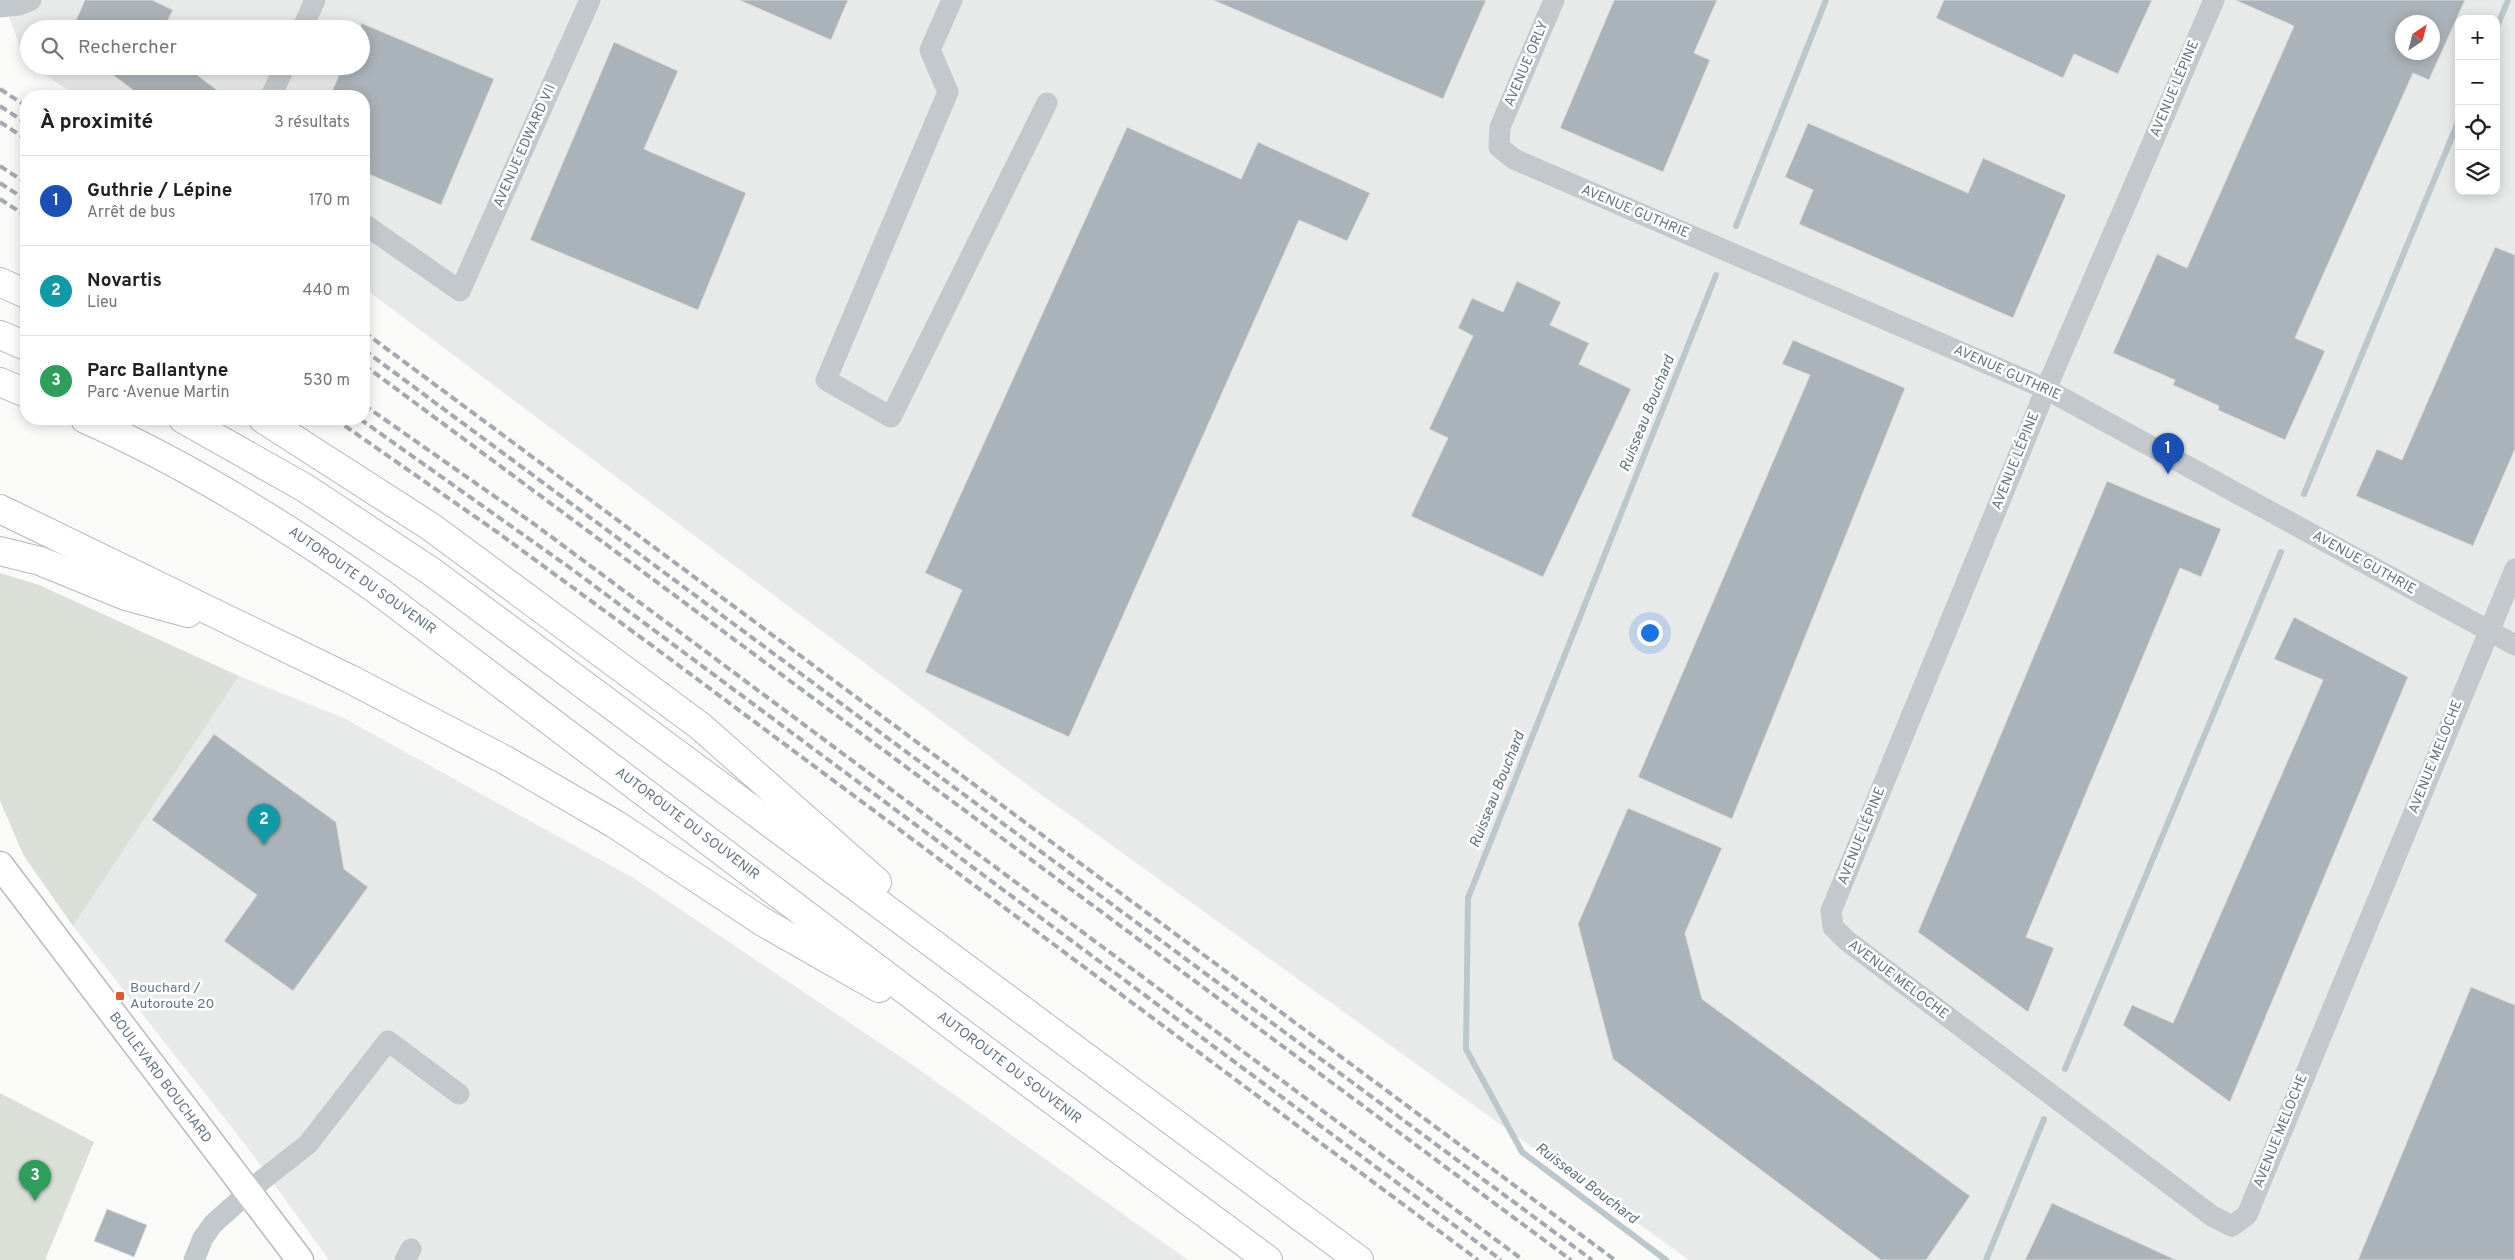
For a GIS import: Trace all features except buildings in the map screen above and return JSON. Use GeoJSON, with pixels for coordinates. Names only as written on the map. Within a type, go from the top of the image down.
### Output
{"type":"FeatureCollection","features":[{"type":"Feature","properties":{"kind":"highway"},"geometry":{"type":"LineString","coordinates":[[0,282],[20,291]]}},
{"type":"Feature","properties":{"kind":"highway"},"geometry":{"type":"LineString","coordinates":[[0,335],[20,343]]}},
{"type":"Feature","properties":{"kind":"highway"},"geometry":{"type":"LineString","coordinates":[[0,382],[20,390]]}},
{"type":"Feature","properties":{"kind":"highway","name":"AUTOROUTE DU SOUVENIR"},"geometry":{"type":"LineString","coordinates":[[98,425],[130,440],[238,498],[287,528],[378,590],[970,1039],[1268,1260]]}},
{"type":"Feature","properties":{"kind":"highway"},"geometry":{"type":"LineString","coordinates":[[194,425],[305,488],[432,572],[1359,1260]]}},
{"type":"Feature","properties":{"kind":"highway"},"geometry":{"type":"LineString","coordinates":[[273,425],[348,471],[438,532],[700,726],[1034,1020]]}},
{"type":"Feature","properties":{"kind":"highway"},"geometry":{"type":"LineString","coordinates":[[0,509],[394,701],[539,778],[646,844],[763,922],[970,1039]]}},
{"type":"Feature","properties":{"kind":"highway"},"geometry":{"type":"LineString","coordinates":[[0,551],[40,560],[126,596],[251,631]]}},
{"type":"Feature","properties":{"kind":"main road","name":"BOULEVARD BOUCHARD"},"geometry":{"type":"LineString","coordinates":[[0,865],[300,1260]]}},
{"type":"Feature","properties":{"kind":"main road","name":"BOULEVARD BOUCHARD"},"geometry":{"type":"LineString","coordinates":[[0,876],[22,895]]}},
{"type":"Feature","properties":{"kind":"street"},"geometry":{"type":"LineString","coordinates":[[0,7],[19,5],[31,0]]}},
{"type":"Feature","properties":{"kind":"street"},"geometry":{"type":"LineString","coordinates":[[306,20],[315,0]]}},
{"type":"Feature","properties":{"kind":"street","name":"AVENUE EDWARD VII"},"geometry":{"type":"LineString","coordinates":[[370,228],[460,291],[590,0]]}},
{"type":"Feature","properties":{"kind":"street"},"geometry":{"type":"LineString","coordinates":[[952,0],[930,50],[948,92],[826,380],[891,417],[1047,103]]}},
{"type":"Feature","properties":{"kind":"street","name":"AVENUE ORLY"},"geometry":{"type":"LineString","coordinates":[[1500,127],[1554,0]]}},
{"type":"Feature","properties":{"kind":"street","name":"AVENUE LÉPINE"},"geometry":{"type":"LineString","coordinates":[[1833,927],[1831,911],[2046,389],[2214,0]]}},
{"type":"Feature","properties":{"kind":"street"},"geometry":{"type":"LineString","coordinates":[[274,90],[280,75]]}},
{"type":"Feature","properties":{"kind":"street","name":"AVENUE GUTHRIE"},"geometry":{"type":"LineString","coordinates":[[1500,127],[1499,147],[1514,160],[2046,389],[2515,645]]}},
{"type":"Feature","properties":{"kind":"street","name":"AVENUE MELOCHE"},"geometry":{"type":"LineString","coordinates":[[1833,927],[1860,951],[2204,1210],[2232,1226],[2247,1215],[2515,569]]}},
{"type":"Feature","properties":{"kind":"street"},"geometry":{"type":"LineString","coordinates":[[194,1260],[207,1231],[261,1180],[308,1144],[388,1041],[459,1094]]}},
{"type":"Feature","properties":{"kind":"shaded area"},"geometry":{"type":"Polygon","coordinates":[[[3,0],[2515,0],[2515,1260],[1689,1260],[1014,775],[370,292],[370,90],[68,90],[44,75],[370,75],[370,20],[20,20],[20,47],[3,0]]]}},
{"type":"Feature","properties":{"kind":"shaded area"},"geometry":{"type":"Polygon","coordinates":[[[0,573],[39,585],[239,676],[73,926],[24,856],[0,801],[0,573]]]}},
{"type":"Feature","properties":{"kind":"shaded area"},"geometry":{"type":"Polygon","coordinates":[[[239,676],[344,718],[635,879],[914,1066],[1188,1260],[329,1260],[248,1148],[73,926],[239,676]]]}},
{"type":"Feature","properties":{"kind":"shaded area"},"geometry":{"type":"Polygon","coordinates":[[[0,1093],[94,1142],[45,1260],[0,1260],[0,1093]]]}},
{"type":"Feature","properties":{"kind":"waterway","name":"Ruisseau Bouchard"},"geometry":{"type":"LineString","coordinates":[[1736,226],[1826,0]]}},
{"type":"Feature","properties":{"kind":"waterway"},"geometry":{"type":"LineString","coordinates":[[2500,19],[2508,0]]}},
{"type":"Feature","properties":{"kind":"waterway"},"geometry":{"type":"LineString","coordinates":[[2304,494],[2455,130]]}},
{"type":"Feature","properties":{"kind":"waterway","name":"Ruisseau Bouchard"},"geometry":{"type":"LineString","coordinates":[[1666,1260],[1522,1152],[1466,1049],[1468,898],[1716,275]]}},
{"type":"Feature","properties":{"kind":"waterway"},"geometry":{"type":"LineString","coordinates":[[2065,1069],[2281,552]]}},
{"type":"Feature","properties":{"kind":"waterway"},"geometry":{"type":"LineString","coordinates":[[1986,1260],[2044,1119]]}},
{"type":"Feature","properties":{"kind":"railway"},"geometry":{"type":"LineString","coordinates":[[0,89],[20,102]]}},
{"type":"Feature","properties":{"kind":"railway"},"geometry":{"type":"LineString","coordinates":[[0,106],[20,119]]}},
{"type":"Feature","properties":{"kind":"railway"},"geometry":{"type":"LineString","coordinates":[[0,122],[20,135]]}},
{"type":"Feature","properties":{"kind":"railway"},"geometry":{"type":"LineString","coordinates":[[0,166],[20,179]]}},
{"type":"Feature","properties":{"kind":"railway"},"geometry":{"type":"LineString","coordinates":[[0,183],[20,196]]}},
{"type":"Feature","properties":{"kind":"railway"},"geometry":{"type":"LineString","coordinates":[[0,199],[20,212]]}},
{"type":"Feature","properties":{"kind":"railway"},"geometry":{"type":"LineString","coordinates":[[370,336],[1615,1260]]}},
{"type":"Feature","properties":{"kind":"railway"},"geometry":{"type":"LineString","coordinates":[[370,354],[1592,1260]]}},
{"type":"Feature","properties":{"kind":"railway"},"geometry":{"type":"LineString","coordinates":[[370,369],[1571,1260]]}},
{"type":"Feature","properties":{"kind":"railway"},"geometry":{"type":"LineString","coordinates":[[370,409],[534,524],[1523,1260]]}},
{"type":"Feature","properties":{"kind":"railway"},"geometry":{"type":"LineString","coordinates":[[344,425],[497,532],[658,650],[1478,1260]]}},
{"type":"Feature","properties":{"kind":"railway"},"geometry":{"type":"LineString","coordinates":[[368,425],[573,570],[1501,1260]]}},
{"type":"Feature","properties":{"kind":"place","name":"Guthrie / Lépine"},"geometry":{"type":"Point","coordinates":[2168,474]}},
{"type":"Feature","properties":{"kind":"place","name":"Novartis"},"geometry":{"type":"Point","coordinates":[264,845]}},
{"type":"Feature","properties":{"kind":"place","name":"Bouchard / Autoroute 20"},"geometry":{"type":"Point","coordinates":[120,996]}},
{"type":"Feature","properties":{"kind":"place","name":"Parc Ballantyne"},"geometry":{"type":"Point","coordinates":[35,1201]}}]}
